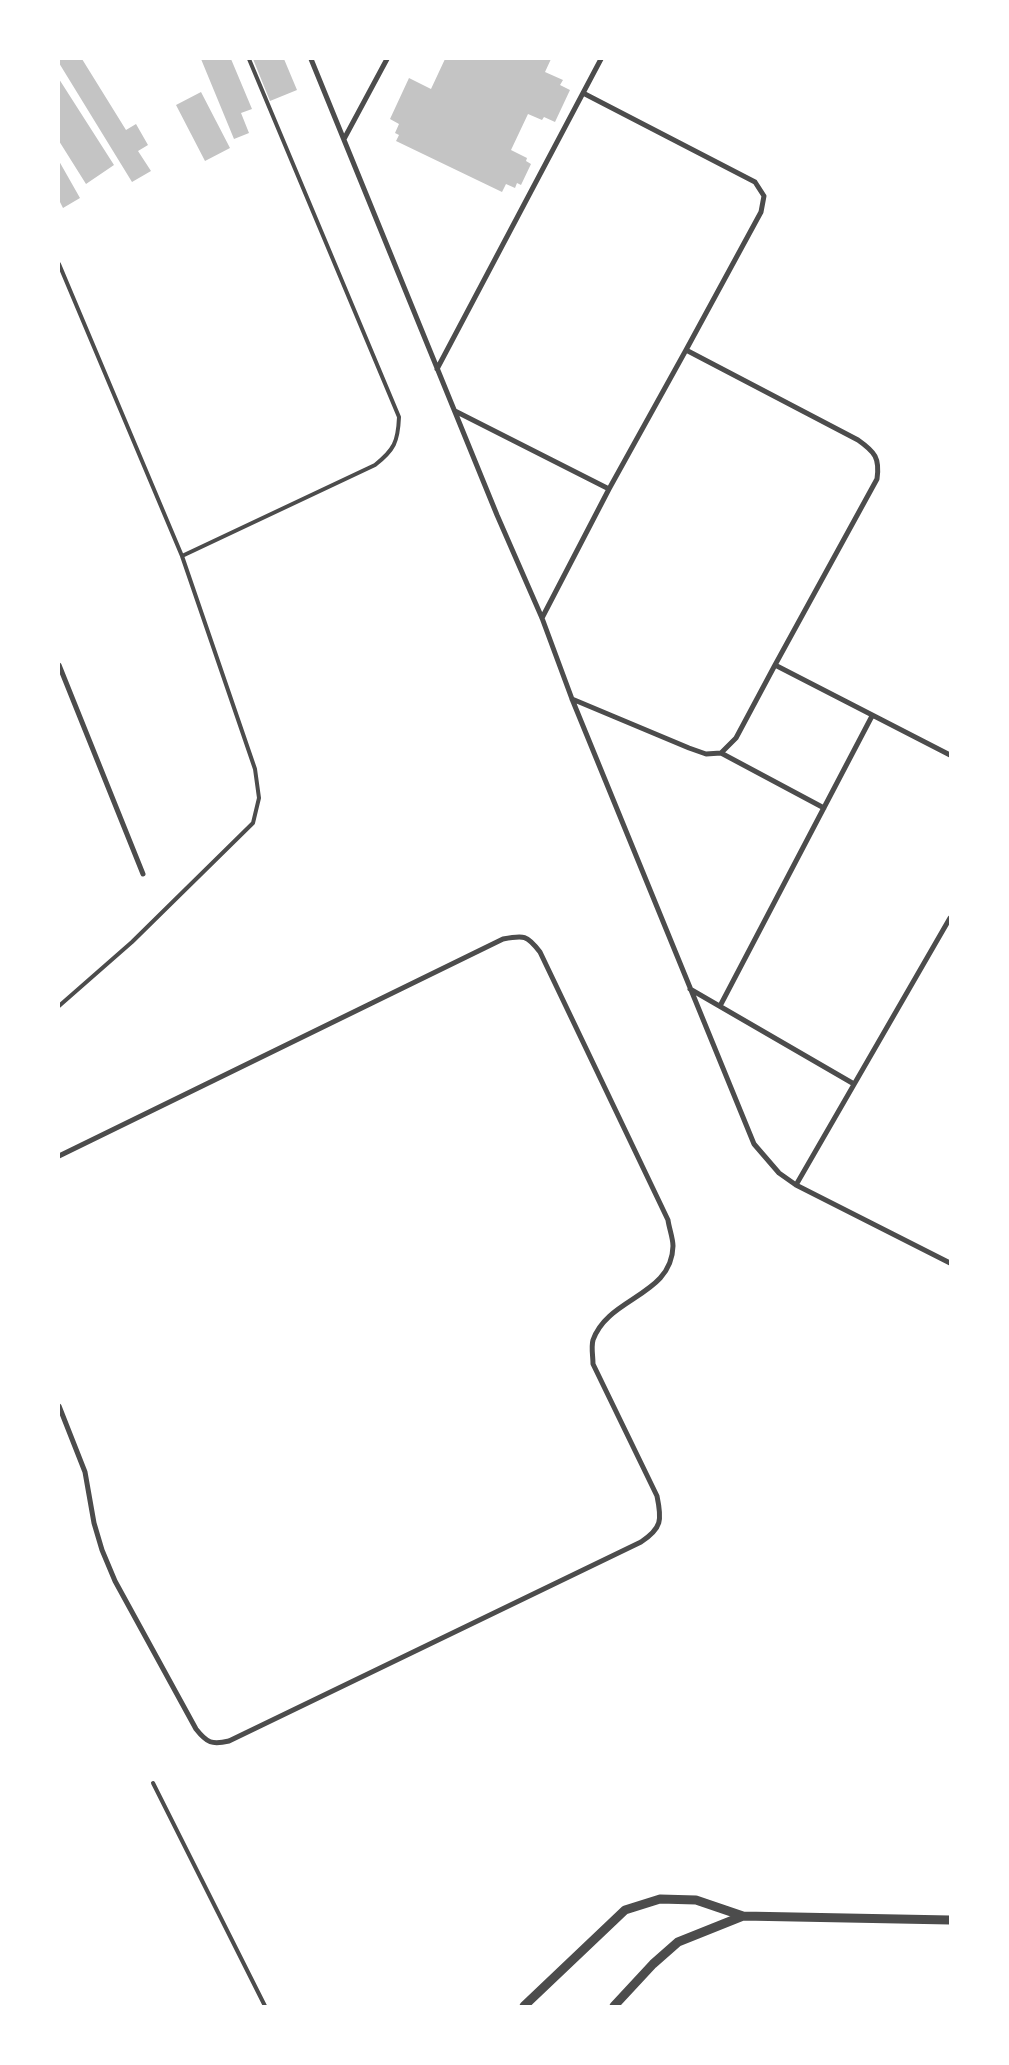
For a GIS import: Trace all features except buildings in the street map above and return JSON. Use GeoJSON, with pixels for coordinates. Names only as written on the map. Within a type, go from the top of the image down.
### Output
{"type":"FeatureCollection","features":[{"type":"Feature","properties":{"kind":"street"},"geometry":{"type":"LineString","coordinates":[[311,59],[437,369],[542,618],[572,699],[754,1144],[779,1173],[796,1185],[950,1263]]}},
{"type":"Feature","properties":{"kind":"street"},"geometry":{"type":"LineString","coordinates":[[344,139],[387,59]]}},
{"type":"Feature","properties":{"kind":"street"},"geometry":{"type":"LineString","coordinates":[[437,369],[601,59]]}},
{"type":"Feature","properties":{"kind":"street"},"geometry":{"type":"LineString","coordinates":[[542,618],[609,489],[761,212],[764,196],[754,182],[583,93]]}},
{"type":"Feature","properties":{"kind":"street"},"geometry":{"type":"LineString","coordinates":[[686,350],[858,440],[871,449],[879,463],[877,479],[736,738],[722,753]]}},
{"type":"Feature","properties":{"kind":"street"},"geometry":{"type":"LineString","coordinates":[[455,411],[609,489]]}},
{"type":"Feature","properties":{"kind":"street"},"geometry":{"type":"LineString","coordinates":[[59,665],[143,874]]}},
{"type":"Feature","properties":{"kind":"street"},"geometry":{"type":"LineString","coordinates":[[775,665],[950,755]]}},
{"type":"Feature","properties":{"kind":"street"},"geometry":{"type":"LineString","coordinates":[[572,699],[689,748],[706,754],[722,753],[824,808]]}},
{"type":"Feature","properties":{"kind":"street"},"geometry":{"type":"LineString","coordinates":[[720,1006],[872,716]]}},
{"type":"Feature","properties":{"kind":"street"},"geometry":{"type":"LineString","coordinates":[[796,1185],[950,918]]}},
{"type":"Feature","properties":{"kind":"street"},"geometry":{"type":"LineString","coordinates":[[59,1156],[503,939],[522,936],[532,941],[540,952],[668,1220],[673,1246],[669,1268],[655,1285],[621,1306],[602,1322],[592,1342],[593,1364],[657,1496],[661,1514],[655,1532],[632,1546],[229,1741],[215,1744],[206,1742],[196,1729],[115,1581],[102,1550],[94,1523],[85,1472],[59,1406]]}},
{"type":"Feature","properties":{"kind":"street"},"geometry":{"type":"LineString","coordinates":[[690,989],[854,1084]]}},
{"type":"Feature","properties":{"kind":"street"},"geometry":{"type":"LineString","coordinates":[[524,2006],[624,1910],[660,1899],[696,1900],[742,1916],[950,1920]]}},
{"type":"Feature","properties":{"kind":"street"},"geometry":{"type":"LineString","coordinates":[[614,2006],[653,1964],[678,1942],[742,1916]]}},
{"type":"Feature","properties":{"kind":"lane"},"geometry":{"type":"LineString","coordinates":[[182,556],[374,465],[387,455],[398,439],[399,417],[249,59]]}},
{"type":"Feature","properties":{"kind":"lane"},"geometry":{"type":"LineString","coordinates":[[59,264],[182,556],[255,769],[259,798],[253,823],[132,942],[59,1006]]}},
{"type":"Feature","properties":{"kind":"lane"},"geometry":{"type":"LineString","coordinates":[[153,1783],[265,2006]]}}]}
